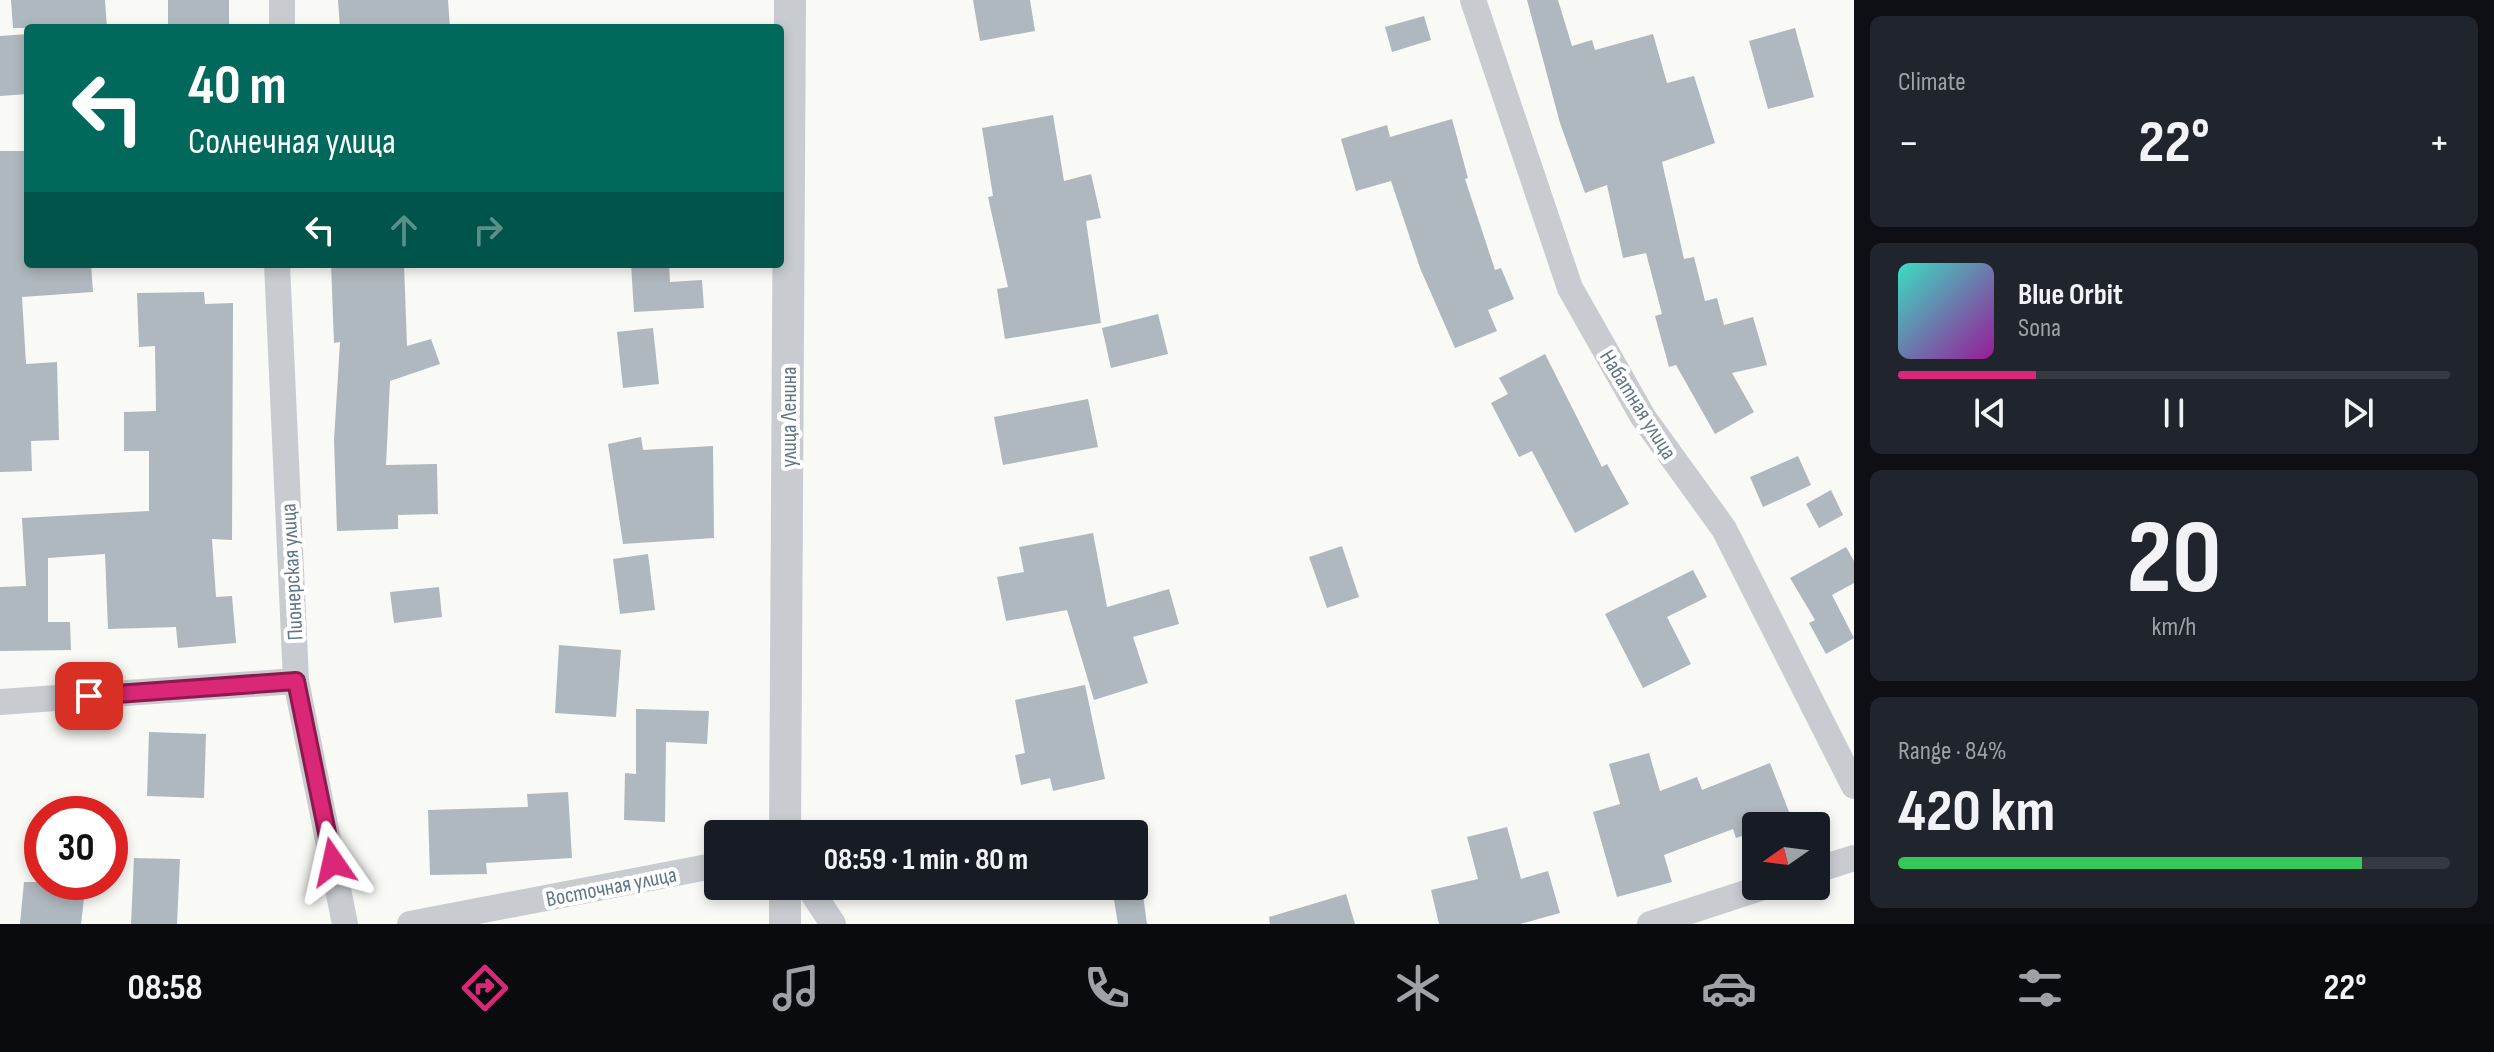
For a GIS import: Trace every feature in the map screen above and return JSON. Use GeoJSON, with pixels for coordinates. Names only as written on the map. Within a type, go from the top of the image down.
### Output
{"type":"FeatureCollection","features":[{"type":"Feature","properties":{"kind":"street"},"geometry":{"type":"LineString","coordinates":[[282,0],[282,24]]}},
{"type":"Feature","properties":{"kind":"street","name":"улица Ленина"},"geometry":{"type":"LineString","coordinates":[[785,820],[790,0]]}},
{"type":"Feature","properties":{"kind":"street","name":"Набатная улица"},"geometry":{"type":"LineString","coordinates":[[1473,0],[1570,288],[1643,417],[1724,529],[1854,786]]}},
{"type":"Feature","properties":{"kind":"street","name":"Пионерская улица"},"geometry":{"type":"LineString","coordinates":[[277,268],[296,681],[345,924]]}},
{"type":"Feature","properties":{"kind":"street"},"geometry":{"type":"LineString","coordinates":[[0,702],[296,681]]}},
{"type":"Feature","properties":{"kind":"street"},"geometry":{"type":"LineString","coordinates":[[1830,866],[1854,858]]}},
{"type":"Feature","properties":{"kind":"street","name":"Восточная улица"},"geometry":{"type":"LineString","coordinates":[[410,924],[704,868]]}},
{"type":"Feature","properties":{"kind":"street"},"geometry":{"type":"LineString","coordinates":[[1650,924],[1742,894]]}},
{"type":"Feature","properties":{"kind":"street"},"geometry":{"type":"LineString","coordinates":[[785,900],[785,924]]}},
{"type":"Feature","properties":{"kind":"street"},"geometry":{"type":"LineString","coordinates":[[817,900],[833,924]]}},
{"type":"Feature","properties":{"kind":"building"},"geometry":{"type":"Polygon","coordinates":[[[11,0],[105,0],[107,24],[24,24],[24,28],[13,28],[11,0]]]}},
{"type":"Feature","properties":{"kind":"building"},"geometry":{"type":"Polygon","coordinates":[[[168,0],[229,0],[229,24],[168,24],[168,0]]]}},
{"type":"Feature","properties":{"kind":"building"},"geometry":{"type":"Polygon","coordinates":[[[338,0],[448,0],[450,24],[340,24],[338,0]]]}},
{"type":"Feature","properties":{"kind":"building"},"geometry":{"type":"Polygon","coordinates":[[[973,0],[1030,0],[1035,31],[980,41],[973,0]]]}},
{"type":"Feature","properties":{"kind":"building"},"geometry":{"type":"Polygon","coordinates":[[[1527,0],[1558,0],[1572,46],[1592,40],[1595,50],[1653,34],[1667,83],[1694,76],[1715,143],[1662,162],[1684,259],[1694,257],[1705,301],[1717,298],[1724,325],[1753,317],[1767,365],[1732,373],[1754,412],[1715,434],[1676,365],[1669,367],[1655,316],[1662,314],[1646,253],[1623,258],[1607,185],[1585,193],[1560,123],[1527,0]]]}},
{"type":"Feature","properties":{"kind":"building"},"geometry":{"type":"Polygon","coordinates":[[[1424,16],[1431,40],[1392,52],[1385,27],[1424,16]]]}},
{"type":"Feature","properties":{"kind":"building"},"geometry":{"type":"Polygon","coordinates":[[[1795,28],[1814,97],[1768,109],[1749,41],[1795,28]]]}},
{"type":"Feature","properties":{"kind":"building"},"geometry":{"type":"Polygon","coordinates":[[[24,34],[24,94],[0,96],[0,36],[24,34]]]}},
{"type":"Feature","properties":{"kind":"building"},"geometry":{"type":"Polygon","coordinates":[[[1053,115],[1064,181],[1091,174],[1101,218],[1086,221],[1101,323],[1005,339],[997,289],[1008,287],[988,197],[993,196],[982,128],[1053,115]]]}},
{"type":"Feature","properties":{"kind":"building"},"geometry":{"type":"Polygon","coordinates":[[[1452,119],[1468,178],[1465,179],[1495,270],[1501,268],[1514,299],[1488,310],[1497,331],[1455,348],[1420,268],[1391,181],[1356,191],[1341,139],[1387,125],[1390,137],[1452,119]]]}},
{"type":"Feature","properties":{"kind":"building"},"geometry":{"type":"Polygon","coordinates":[[[0,151],[24,151],[24,268],[91,268],[93,292],[22,297],[26,364],[57,362],[59,440],[31,441],[32,471],[0,472],[0,151]]]}},
{"type":"Feature","properties":{"kind":"building"},"geometry":{"type":"Polygon","coordinates":[[[331,268],[404,268],[407,346],[431,339],[440,364],[390,381],[386,465],[437,464],[438,514],[398,515],[398,529],[337,531],[334,440],[340,342],[334,343],[331,268]]]}},
{"type":"Feature","properties":{"kind":"building"},"geometry":{"type":"Polygon","coordinates":[[[631,268],[669,268],[670,282],[702,280],[704,308],[634,312],[631,268]]]}},
{"type":"Feature","properties":{"kind":"building"},"geometry":{"type":"Polygon","coordinates":[[[204,292],[205,304],[233,303],[232,540],[212,539],[216,597],[232,596],[236,643],[178,648],[176,627],[108,629],[105,554],[48,558],[48,622],[70,622],[71,650],[0,651],[0,587],[26,586],[22,518],[149,511],[149,451],[124,451],[124,412],[156,411],[155,346],[139,347],[137,293],[204,292]]]}},
{"type":"Feature","properties":{"kind":"building"},"geometry":{"type":"Polygon","coordinates":[[[1158,314],[1168,354],[1111,368],[1102,328],[1158,314]]]}},
{"type":"Feature","properties":{"kind":"building"},"geometry":{"type":"Polygon","coordinates":[[[653,328],[659,384],[623,388],[617,332],[653,328]]]}},
{"type":"Feature","properties":{"kind":"building"},"geometry":{"type":"Polygon","coordinates":[[[1545,354],[1602,467],[1607,464],[1629,504],[1575,533],[1532,451],[1519,457],[1491,403],[1508,394],[1499,378],[1545,354]]]}},
{"type":"Feature","properties":{"kind":"building"},"geometry":{"type":"Polygon","coordinates":[[[1088,399],[1098,447],[1003,465],[994,417],[1088,399]]]}},
{"type":"Feature","properties":{"kind":"building"},"geometry":{"type":"Polygon","coordinates":[[[641,437],[643,450],[713,446],[714,538],[623,544],[608,444],[641,437]]]}},
{"type":"Feature","properties":{"kind":"building"},"geometry":{"type":"Polygon","coordinates":[[[1798,456],[1811,485],[1763,507],[1750,477],[1798,456]]]}},
{"type":"Feature","properties":{"kind":"building"},"geometry":{"type":"Polygon","coordinates":[[[1831,490],[1843,515],[1819,528],[1806,504],[1831,490]]]}},
{"type":"Feature","properties":{"kind":"building"},"geometry":{"type":"Polygon","coordinates":[[[1093,533],[1107,607],[1169,589],[1179,624],[1133,637],[1148,683],[1094,700],[1067,610],[1006,621],[997,577],[1024,572],[1019,547],[1093,533]]]}},
{"type":"Feature","properties":{"kind":"building"},"geometry":{"type":"Polygon","coordinates":[[[1342,546],[1359,597],[1327,608],[1309,557],[1342,546]]]}},
{"type":"Feature","properties":{"kind":"building"},"geometry":{"type":"Polygon","coordinates":[[[1846,547],[1854,561],[1854,583],[1832,595],[1854,638],[1826,654],[1809,623],[1815,620],[1790,578],[1846,547]]]}},
{"type":"Feature","properties":{"kind":"building"},"geometry":{"type":"Polygon","coordinates":[[[648,554],[655,610],[620,614],[613,559],[648,554]]]}},
{"type":"Feature","properties":{"kind":"building"},"geometry":{"type":"Polygon","coordinates":[[[1693,570],[1707,597],[1667,617],[1691,664],[1643,688],[1605,614],[1693,570]]]}},
{"type":"Feature","properties":{"kind":"building"},"geometry":{"type":"Polygon","coordinates":[[[439,587],[442,617],[394,623],[390,592],[439,587]]]}},
{"type":"Feature","properties":{"kind":"building"},"geometry":{"type":"Polygon","coordinates":[[[559,645],[621,650],[616,717],[555,713],[559,645]]]}},
{"type":"Feature","properties":{"kind":"building"},"geometry":{"type":"Polygon","coordinates":[[[1085,685],[1105,779],[1053,791],[1050,778],[1021,785],[1015,755],[1025,753],[1015,700],[1085,685]]]}},
{"type":"Feature","properties":{"kind":"building"},"geometry":{"type":"Polygon","coordinates":[[[636,709],[709,711],[707,744],[666,742],[665,822],[624,820],[625,773],[636,774],[636,709]]]}},
{"type":"Feature","properties":{"kind":"building"},"geometry":{"type":"Polygon","coordinates":[[[149,732],[206,734],[204,798],[147,796],[149,732]]]}},
{"type":"Feature","properties":{"kind":"building"},"geometry":{"type":"Polygon","coordinates":[[[1649,753],[1660,791],[1697,777],[1702,790],[1770,763],[1789,812],[1742,812],[1742,836],[1736,838],[1733,829],[1664,855],[1672,882],[1617,897],[1593,812],[1620,804],[1609,764],[1649,753]]]}},
{"type":"Feature","properties":{"kind":"building"},"geometry":{"type":"Polygon","coordinates":[[[568,792],[572,858],[486,863],[487,874],[430,875],[428,810],[528,807],[527,794],[568,792]]]}},
{"type":"Feature","properties":{"kind":"building"},"geometry":{"type":"Polygon","coordinates":[[[1507,827],[1521,879],[1548,871],[1560,913],[1520,924],[1439,924],[1431,890],[1478,879],[1467,837],[1507,827]]]}},
{"type":"Feature","properties":{"kind":"building"},"geometry":{"type":"Polygon","coordinates":[[[134,858],[180,859],[177,924],[131,924],[134,858]]]}},
{"type":"Feature","properties":{"kind":"building"},"geometry":{"type":"Polygon","coordinates":[[[24,882],[24,900],[84,900],[81,924],[20,924],[24,882]]]}},
{"type":"Feature","properties":{"kind":"building"},"geometry":{"type":"Polygon","coordinates":[[[1346,894],[1355,924],[1270,924],[1269,917],[1346,894]]]}},
{"type":"Feature","properties":{"kind":"building"},"geometry":{"type":"Polygon","coordinates":[[[1114,900],[1144,900],[1147,924],[1118,924],[1114,900]]]}},
{"type":"Feature","properties":{"kind":"route"},"geometry":{"type":"LineString","coordinates":[[89,696],[296,681],[333,862]]}}]}
